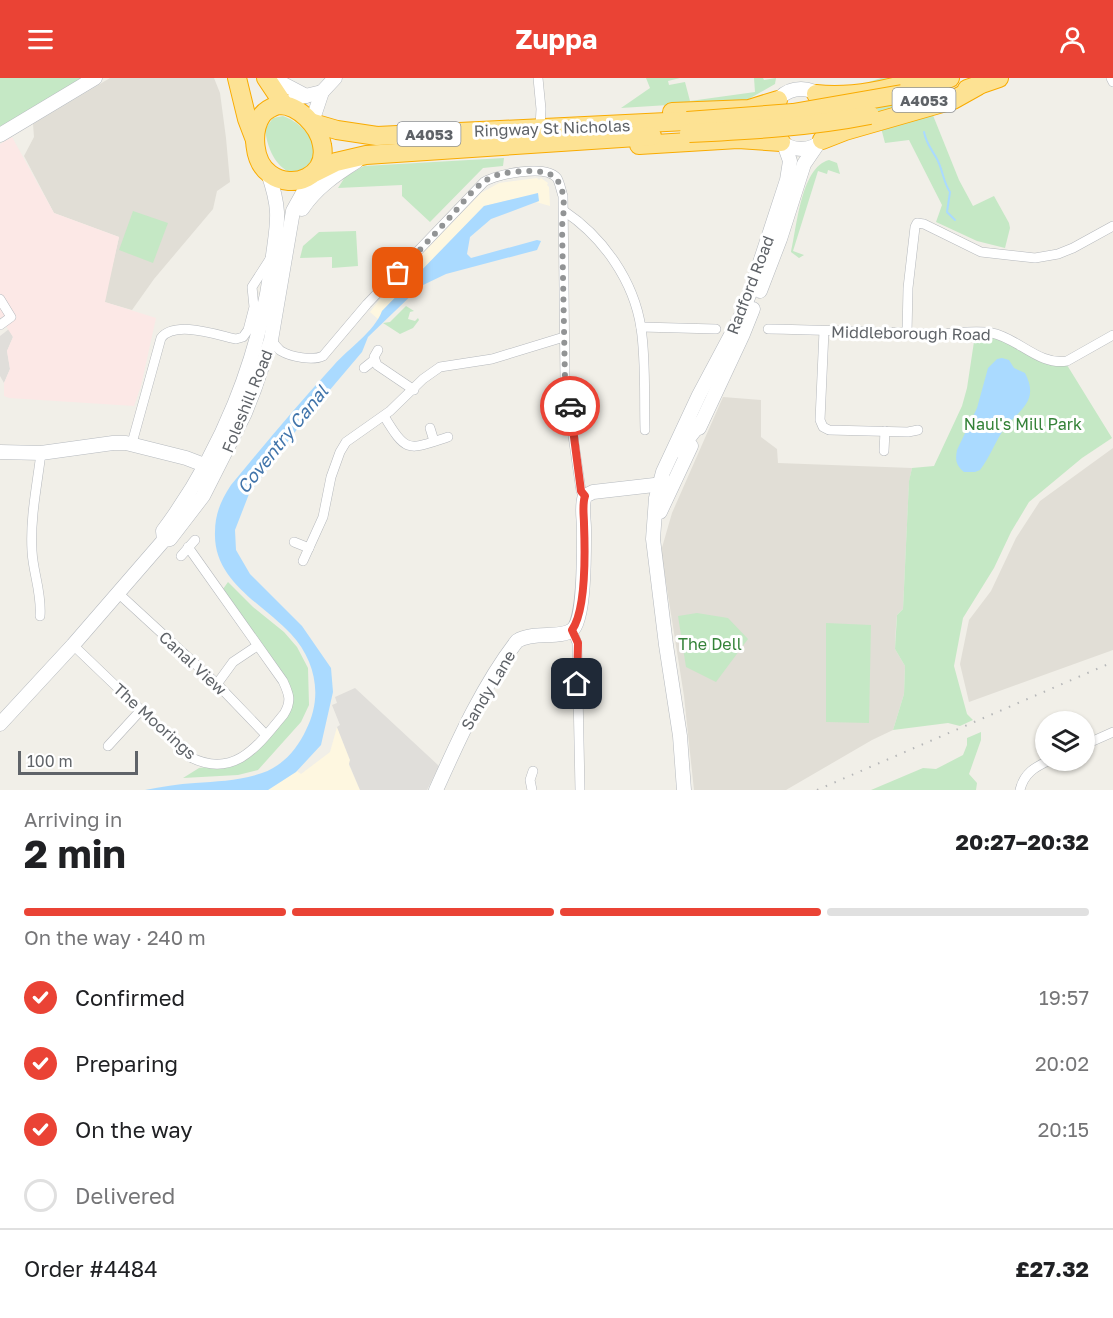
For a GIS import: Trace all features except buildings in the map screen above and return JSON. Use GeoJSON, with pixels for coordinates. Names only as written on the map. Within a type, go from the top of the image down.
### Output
{"type":"FeatureCollection","features":[{"type":"Feature","properties":{"kind":"highway"},"geometry":{"type":"LineString","coordinates":[[237,78],[259,158],[268,173]]}},
{"type":"Feature","properties":{"kind":"highway","name":"A4053"},"geometry":{"type":"LineString","coordinates":[[266,78],[285,105],[312,123]]}},
{"type":"Feature","properties":{"kind":"highway"},"geometry":{"type":"LineString","coordinates":[[813,88],[842,96],[926,78]]}},
{"type":"Feature","properties":{"kind":"highway","name":"A4053"},"geometry":{"type":"LineString","coordinates":[[786,132],[950,78]]}},
{"type":"Feature","properties":{"kind":"highway","name":"A4053"},"geometry":{"type":"LineString","coordinates":[[786,132],[870,115],[978,86],[999,78]]}},
{"type":"Feature","properties":{"kind":"highway"},"geometry":{"type":"LineString","coordinates":[[820,142],[845,131],[953,100],[978,86]]}},
{"type":"Feature","properties":{"kind":"highway"},"geometry":{"type":"LineString","coordinates":[[543,127],[566,121],[628,114],[749,109],[779,100]]}},
{"type":"Feature","properties":{"kind":"highway"},"geometry":{"type":"LineString","coordinates":[[255,140],[257,125],[262,115],[271,108],[285,105]]}},
{"type":"Feature","properties":{"kind":"highway"},"geometry":{"type":"LineString","coordinates":[[312,123],[323,147],[323,156],[314,173]]}},
{"type":"Feature","properties":{"kind":"highway","name":"Ringway St Nicholas"},"geometry":{"type":"LineString","coordinates":[[312,123],[337,130],[377,136],[543,127],[687,127],[786,132]]}},
{"type":"Feature","properties":{"kind":"highway","name":"Ringway St Nicholas"},"geometry":{"type":"LineString","coordinates":[[314,173],[336,162],[366,155],[530,144],[687,127]]}},
{"type":"Feature","properties":{"kind":"highway"},"geometry":{"type":"LineString","coordinates":[[530,144],[640,145],[738,139],[786,132]]}},
{"type":"Feature","properties":{"kind":"highway","name":"A4053"},"geometry":{"type":"LineString","coordinates":[[268,173],[294,182],[302,181],[314,173]]}},
{"type":"Feature","properties":{"kind":"main road"},"geometry":{"type":"LineString","coordinates":[[0,135],[95,78]]}},
{"type":"Feature","properties":{"kind":"main road"},"geometry":{"type":"LineString","coordinates":[[272,78],[306,96]]}},
{"type":"Feature","properties":{"kind":"main road"},"geometry":{"type":"LineString","coordinates":[[312,123],[322,92],[335,78]]}},
{"type":"Feature","properties":{"kind":"main road","name":"Radford Road"},"geometry":{"type":"LineString","coordinates":[[684,790],[680,736],[653,539],[656,498],[658,485],[699,395],[740,318],[788,180],[790,161],[786,132],[773,131],[771,122],[772,112],[790,78]]}},
{"type":"Feature","properties":{"kind":"main road"},"geometry":{"type":"LineString","coordinates":[[779,100],[792,91],[813,88]]}},
{"type":"Feature","properties":{"kind":"main road","name":"Radford Road"},"geometry":{"type":"LineString","coordinates":[[655,526],[669,488],[743,334],[775,252],[804,164],[830,128],[830,113],[825,101],[813,88]]}},
{"type":"Feature","properties":{"kind":"main road"},"geometry":{"type":"LineString","coordinates":[[285,105],[322,92]]}},
{"type":"Feature","properties":{"kind":"main road"},"geometry":{"type":"LineString","coordinates":[[786,132],[798,149],[806,149],[820,142]]}},
{"type":"Feature","properties":{"kind":"main road"},"geometry":{"type":"LineString","coordinates":[[290,226],[308,200],[320,188],[366,155]]}},
{"type":"Feature","properties":{"kind":"main road","name":"Foleshill Road"},"geometry":{"type":"LineString","coordinates":[[210,467],[247,374],[265,306],[279,214],[268,173]]}},
{"type":"Feature","properties":{"kind":"main road","name":"Foleshill Road"},"geometry":{"type":"LineString","coordinates":[[0,724],[73,645],[164,540],[163,531],[190,491],[210,467],[245,413],[266,356],[275,345],[293,211],[314,173]]}},
{"type":"Feature","properties":{"kind":"main road","name":"Radford Road"},"geometry":{"type":"LineString","coordinates":[[658,485],[663,484],[668,478],[688,439],[702,421]]}},
{"type":"Feature","properties":{"kind":"main road"},"geometry":{"type":"LineString","coordinates":[[0,452],[42,453],[113,443],[132,443],[210,467]]}},
{"type":"Feature","properties":{"kind":"main road"},"geometry":{"type":"LineString","coordinates":[[572,630],[578,623],[582,592],[585,496],[592,492],[658,485]]}},
{"type":"Feature","properties":{"kind":"main road","name":"Sandy Lane"},"geometry":{"type":"LineString","coordinates":[[436,790],[470,718],[518,641],[523,638],[566,633],[572,630]]}},
{"type":"Feature","properties":{"kind":"street"},"geometry":{"type":"LineString","coordinates":[[538,78],[543,127]]}},
{"type":"Feature","properties":{"kind":"street"},"geometry":{"type":"LineString","coordinates":[[1111,78],[1113,82]]}},
{"type":"Feature","properties":{"kind":"street"},"geometry":{"type":"LineString","coordinates":[[275,345],[310,358],[317,359],[323,356],[364,308],[468,197],[493,176],[538,171],[551,174],[558,180],[563,196],[565,380],[581,491],[585,496]]}},
{"type":"Feature","properties":{"kind":"street"},"geometry":{"type":"LineString","coordinates":[[564,212],[578,221],[609,253],[620,268],[630,289],[641,327],[645,430]]}},
{"type":"Feature","properties":{"kind":"street"},"geometry":{"type":"LineString","coordinates":[[907,333],[908,288],[915,227],[919,223],[981,252],[1035,258],[1058,254],[1073,248],[1113,226]]}},
{"type":"Feature","properties":{"kind":"street"},"geometry":{"type":"LineString","coordinates":[[132,443],[158,344],[164,334],[178,328],[185,328],[236,339],[243,337],[248,330],[254,307],[252,287],[273,254]]}},
{"type":"Feature","properties":{"kind":"street"},"geometry":{"type":"LineString","coordinates":[[0,299],[11,317],[0,325]]}},
{"type":"Feature","properties":{"kind":"street"},"geometry":{"type":"LineString","coordinates":[[641,327],[716,329]]}},
{"type":"Feature","properties":{"kind":"street","name":"Middleborough Road"},"geometry":{"type":"LineString","coordinates":[[768,329],[992,333],[1006,337],[1043,358],[1059,362],[1067,361],[1113,335]]}},
{"type":"Feature","properties":{"kind":"street"},"geometry":{"type":"LineString","coordinates":[[824,331],[820,420],[822,425],[830,430],[908,432],[918,430]]}},
{"type":"Feature","properties":{"kind":"street"},"geometry":{"type":"LineString","coordinates":[[303,561],[323,517],[328,486],[346,442],[384,416],[423,379],[440,367],[492,359],[564,337]]}},
{"type":"Feature","properties":{"kind":"street"},"geometry":{"type":"LineString","coordinates":[[364,368],[374,360],[378,350]]}},
{"type":"Feature","properties":{"kind":"street"},"geometry":{"type":"LineString","coordinates":[[374,360],[414,390]]}},
{"type":"Feature","properties":{"kind":"street"},"geometry":{"type":"LineString","coordinates":[[384,416],[404,444],[414,447],[448,437]]}},
{"type":"Feature","properties":{"kind":"street"},"geometry":{"type":"LineString","coordinates":[[430,428],[434,441]]}},
{"type":"Feature","properties":{"kind":"street"},"geometry":{"type":"LineString","coordinates":[[884,451],[885,431]]}},
{"type":"Feature","properties":{"kind":"street"},"geometry":{"type":"LineString","coordinates":[[40,616],[41,603],[32,557],[32,528],[42,453]]}},
{"type":"Feature","properties":{"kind":"street"},"geometry":{"type":"LineString","coordinates":[[294,542],[309,548]]}},
{"type":"Feature","properties":{"kind":"street","name":"The Moorings"},"geometry":{"type":"LineString","coordinates":[[73,645],[190,756],[203,762],[216,764],[242,759],[287,709],[290,696],[283,681],[257,646],[191,543],[181,556]]}},
{"type":"Feature","properties":{"kind":"street","name":"Canal View"},"geometry":{"type":"LineString","coordinates":[[118,593],[217,684],[266,735]]}},
{"type":"Feature","properties":{"kind":"street"},"geometry":{"type":"LineString","coordinates":[[572,630],[578,643],[580,790]]}},
{"type":"Feature","properties":{"kind":"street"},"geometry":{"type":"LineString","coordinates":[[217,684],[233,662],[257,646]]}},
{"type":"Feature","properties":{"kind":"street"},"geometry":{"type":"LineString","coordinates":[[108,746],[141,710]]}},
{"type":"Feature","properties":{"kind":"street"},"geometry":{"type":"LineString","coordinates":[[1095,740],[1113,732]]}},
{"type":"Feature","properties":{"kind":"street"},"geometry":{"type":"LineString","coordinates":[[1020,790],[1028,773],[1035,768]]}},
{"type":"Feature","properties":{"kind":"street"},"geometry":{"type":"LineString","coordinates":[[532,790],[530,780],[533,771]]}},
{"type":"Feature","properties":{"kind":"shaded area"},"geometry":{"type":"Polygon","coordinates":[[[110,78],[214,78],[220,93],[226,138],[230,182],[217,191],[213,209],[154,279],[132,310],[104,302],[119,237],[54,213],[24,156],[34,137],[33,124],[110,78]]]}},
{"type":"Feature","properties":{"kind":"shaded area"},"geometry":{"type":"Polygon","coordinates":[[[12,137],[54,213],[119,237],[105,302],[156,318],[141,386],[134,406],[4,396],[4,383],[10,369],[7,351],[13,337],[0,317],[0,144],[12,137]]]}},
{"type":"Feature","properties":{"kind":"shaded area"},"geometry":{"type":"Polygon","coordinates":[[[537,178],[548,183],[550,206],[536,202],[539,201],[537,194],[484,206],[382,311],[379,320],[370,312],[383,295],[481,193],[499,183],[537,178]]]}},
{"type":"Feature","properties":{"kind":"shaded area"},"geometry":{"type":"Polygon","coordinates":[[[9,329],[13,337],[7,351],[10,369],[4,383],[0,376],[0,336],[9,329]]]}},
{"type":"Feature","properties":{"kind":"shaded area"},"geometry":{"type":"Polygon","coordinates":[[[723,397],[761,400],[761,437],[777,449],[778,463],[912,468],[909,482],[903,609],[897,615],[895,649],[905,666],[904,694],[893,730],[786,790],[694,790],[684,696],[661,551],[672,513],[723,397]]]}},
{"type":"Feature","properties":{"kind":"shaded area"},"geometry":{"type":"Polygon","coordinates":[[[1113,448],[1113,650],[969,702],[960,664],[969,620],[991,591],[1016,538],[1040,501],[1113,448]]]}},
{"type":"Feature","properties":{"kind":"shaded area"},"geometry":{"type":"Polygon","coordinates":[[[355,688],[439,766],[427,790],[360,790],[349,764],[350,760],[337,727],[340,725],[332,705],[337,703],[335,697],[355,688]]]}},
{"type":"Feature","properties":{"kind":"shaded area"},"geometry":{"type":"Polygon","coordinates":[[[337,727],[360,790],[268,790],[297,771],[301,774],[330,752],[337,727]]]}},
{"type":"Feature","properties":{"kind":"green space"},"geometry":{"type":"Polygon","coordinates":[[[0,78],[84,78],[0,132],[0,78]]]}},
{"type":"Feature","properties":{"kind":"green space"},"geometry":{"type":"Polygon","coordinates":[[[646,78],[680,78],[668,81],[669,85],[685,82],[690,101],[755,92],[754,78],[764,80],[776,78],[775,84],[747,100],[621,108],[650,88],[646,78]]]}},
{"type":"Feature","properties":{"kind":"green space"},"geometry":{"type":"Polygon","coordinates":[[[881,78],[918,78],[959,180],[973,206],[994,196],[1009,223],[1005,248],[977,241],[936,222],[942,205],[909,140],[885,143],[869,82],[881,78]]]}},
{"type":"Feature","properties":{"kind":"green space"},"geometry":{"type":"Polygon","coordinates":[[[283,116],[305,130],[313,142],[315,154],[309,168],[292,173],[281,166],[273,156],[265,129],[273,118],[283,116]]]}},
{"type":"Feature","properties":{"kind":"green space"},"geometry":{"type":"Polygon","coordinates":[[[504,158],[503,166],[483,168],[430,222],[402,196],[402,185],[338,188],[345,177],[364,166],[504,158]]]}},
{"type":"Feature","properties":{"kind":"green space"},"geometry":{"type":"Polygon","coordinates":[[[829,160],[837,163],[840,174],[828,170],[827,174],[818,171],[793,251],[804,255],[799,258],[791,252],[802,199],[812,174],[820,165],[829,160]]]}},
{"type":"Feature","properties":{"kind":"green space"},"geometry":{"type":"Polygon","coordinates":[[[133,211],[168,223],[153,263],[119,250],[133,211]]]}},
{"type":"Feature","properties":{"kind":"green space"},"geometry":{"type":"Polygon","coordinates":[[[356,231],[358,266],[332,268],[332,257],[300,258],[303,246],[319,232],[356,231]]]}},
{"type":"Feature","properties":{"kind":"green space"},"geometry":{"type":"Polygon","coordinates":[[[406,306],[414,311],[410,312],[408,319],[415,321],[418,318],[419,320],[413,328],[400,334],[383,323],[390,322],[406,306]]]}},
{"type":"Feature","properties":{"kind":"green space","name":"Naul's Mill Park"},"geometry":{"type":"Polygon","coordinates":[[[975,335],[994,336],[1050,364],[1067,365],[1112,438],[1082,458],[1029,502],[1011,532],[994,568],[963,618],[954,666],[967,714],[973,720],[960,726],[948,723],[893,730],[904,694],[905,666],[895,649],[897,615],[903,609],[909,481],[912,468],[934,466],[962,406],[975,335]]]}},
{"type":"Feature","properties":{"kind":"green space"},"geometry":{"type":"Polygon","coordinates":[[[228,582],[253,607],[284,632],[297,647],[308,668],[309,705],[301,722],[258,770],[238,775],[183,778],[199,768],[242,762],[292,697],[223,589],[228,582]]]}},
{"type":"Feature","properties":{"kind":"green space","name":"The Dell"},"geometry":{"type":"Polygon","coordinates":[[[697,613],[728,618],[748,639],[716,682],[686,667],[678,616],[697,613]]]}},
{"type":"Feature","properties":{"kind":"green space"},"geometry":{"type":"Polygon","coordinates":[[[826,623],[871,625],[869,723],[826,722],[826,623]]]}},
{"type":"Feature","properties":{"kind":"green space"},"geometry":{"type":"Polygon","coordinates":[[[981,732],[981,740],[969,774],[977,783],[976,790],[871,790],[923,768],[936,769],[963,755],[967,738],[981,732]]]}},
{"type":"Feature","properties":{"kind":"water","name":"Coventry Canal"},"geometry":{"type":"Polygon","coordinates":[[[538,193],[539,201],[491,219],[470,237],[467,254],[471,258],[537,240],[541,241],[537,250],[446,274],[421,286],[368,337],[362,352],[301,424],[249,494],[235,530],[236,550],[250,574],[302,626],[331,668],[333,692],[321,745],[296,772],[268,790],[145,790],[253,776],[276,766],[298,744],[311,718],[314,705],[315,692],[311,668],[300,645],[291,634],[241,590],[222,564],[215,532],[217,513],[231,485],[307,395],[367,333],[382,311],[484,206],[538,193]]]}},
{"type":"Feature","properties":{"kind":"water"},"geometry":{"type":"Polygon","coordinates":[[[997,359],[1009,360],[1014,368],[1025,373],[1029,383],[1029,398],[1004,429],[980,470],[964,472],[957,462],[957,450],[977,408],[988,368],[997,359]]]}},
{"type":"Feature","properties":{"kind":"waterway"},"geometry":{"type":"LineString","coordinates":[[924,132],[950,192],[947,212],[955,220]]}},
{"type":"Feature","properties":{"kind":"railway"},"geometry":{"type":"LineString","coordinates":[[817,790],[1113,662]]}},
{"type":"Feature","properties":{"kind":"way so far"},"geometry":{"type":"LineString","coordinates":[[398,273],[468,197],[493,176],[538,171],[555,176],[563,196],[565,380],[570,406]]}},
{"type":"Feature","properties":{"kind":"route"},"geometry":{"type":"LineString","coordinates":[[570,406],[581,491],[585,496],[580,613],[578,623],[572,630],[578,643],[577,684]]}}]}
